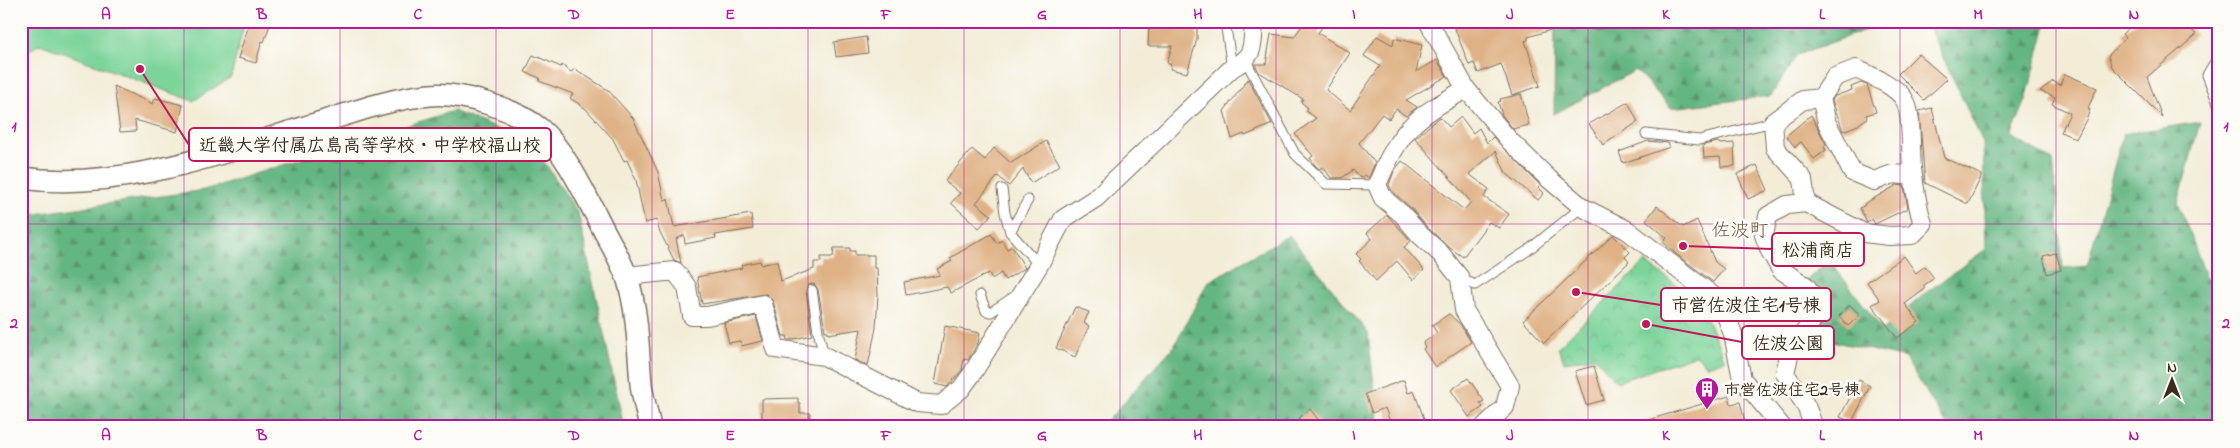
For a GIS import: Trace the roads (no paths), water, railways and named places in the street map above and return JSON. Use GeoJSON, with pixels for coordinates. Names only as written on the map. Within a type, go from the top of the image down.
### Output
{"type":"FeatureCollection","features":[{"type":"Feature","properties":{"kind":"street"},"geometry":{"type":"LineString","coordinates":[[626,276],[675,271],[687,287],[692,316],[707,316],[763,304],[776,349],[824,356],[917,403],[941,405],[961,389],[972,374],[1039,265],[1063,219],[1096,198],[1239,65],[1252,49],[1254,21]]}},
{"type":"Feature","properties":{"kind":"street"},"geometry":{"type":"LineString","coordinates":[[1428,21],[1466,89],[1510,141],[1582,207],[1627,230],[1721,302],[1733,334],[1742,379],[1782,427]]}},
{"type":"Feature","properties":{"kind":"street"},"geometry":{"type":"LineString","coordinates":[[1814,427],[1806,406],[1785,373],[1790,351],[1809,326],[1818,307],[1812,293],[1806,286],[1781,270],[1770,251],[1764,235],[1768,216],[1788,205],[1806,203],[1864,233],[1890,236],[1912,235],[1923,224],[1913,176],[1910,121],[1904,100],[1882,80],[1856,69],[1835,76],[1821,98],[1827,123],[1852,172],[1874,181],[1893,174],[1913,176]]}},
{"type":"Feature","properties":{"kind":"street"},"geometry":{"type":"LineString","coordinates":[[1466,89],[1432,108],[1410,125],[1390,154],[1377,185],[1383,198],[1403,214],[1419,234],[1441,254],[1460,278],[1464,310],[1510,386],[1505,407],[1484,427]]}},
{"type":"Feature","properties":{"kind":"street"},"geometry":{"type":"LineString","coordinates":[[21,178],[74,181],[138,173],[213,155],[394,100],[432,95],[462,97],[522,117],[539,128],[556,148],[586,195],[626,276],[634,304],[642,388],[650,427]]}},
{"type":"Feature","properties":{"kind":"street"},"geometry":{"type":"LineString","coordinates":[[1806,203],[1803,179],[1775,148],[1773,122],[1803,100],[1821,98]]}},
{"type":"Feature","properties":{"kind":"lane"},"geometry":{"type":"LineString","coordinates":[[1226,28],[1239,65],[1295,154],[1326,184],[1377,185]]}},
{"type":"Feature","properties":{"kind":"lane"},"geometry":{"type":"LineString","coordinates":[[2219,55],[2207,75],[2219,106]]}},
{"type":"Feature","properties":{"kind":"lane"},"geometry":{"type":"LineString","coordinates":[[1646,134],[1699,140],[1773,122]]}},
{"type":"Feature","properties":{"kind":"lane"},"geometry":{"type":"LineString","coordinates":[[1002,188],[1005,213],[1010,232],[1039,265]]}},
{"type":"Feature","properties":{"kind":"lane"},"geometry":{"type":"LineString","coordinates":[[1010,232],[1028,200]]}},
{"type":"Feature","properties":{"kind":"lane"},"geometry":{"type":"LineString","coordinates":[[1460,278],[1475,285],[1527,251],[1582,207]]}},
{"type":"Feature","properties":{"kind":"lane"},"geometry":{"type":"LineString","coordinates":[[812,290],[824,356]]}},
{"type":"Feature","properties":{"kind":"lane"},"geometry":{"type":"LineString","coordinates":[[980,295],[986,311],[991,312],[1024,290]]}},
{"type":"Feature","properties":{"kind":"place","name":"近畿大学付属広島高等学校・中学校福山校"},"geometry":{"type":"Point","coordinates":[140,69]}},
{"type":"Feature","properties":{"kind":"place","name":"松浦商店"},"geometry":{"type":"Point","coordinates":[1683,246]}},
{"type":"Feature","properties":{"kind":"place","name":"市営佐波住宅1号棟"},"geometry":{"type":"Point","coordinates":[1576,292]}},
{"type":"Feature","properties":{"kind":"place","name":"佐波公園"},"geometry":{"type":"Point","coordinates":[1646,324]}},
{"type":"Feature","properties":{"kind":"place","name":"市営佐波住宅2号棟"},"geometry":{"type":"Point","coordinates":[1707,410]}},
{"type":"Feature","properties":{"kind":"district","name":"佐波町"},"geometry":{"type":"Point","coordinates":[1740,229]}}]}
